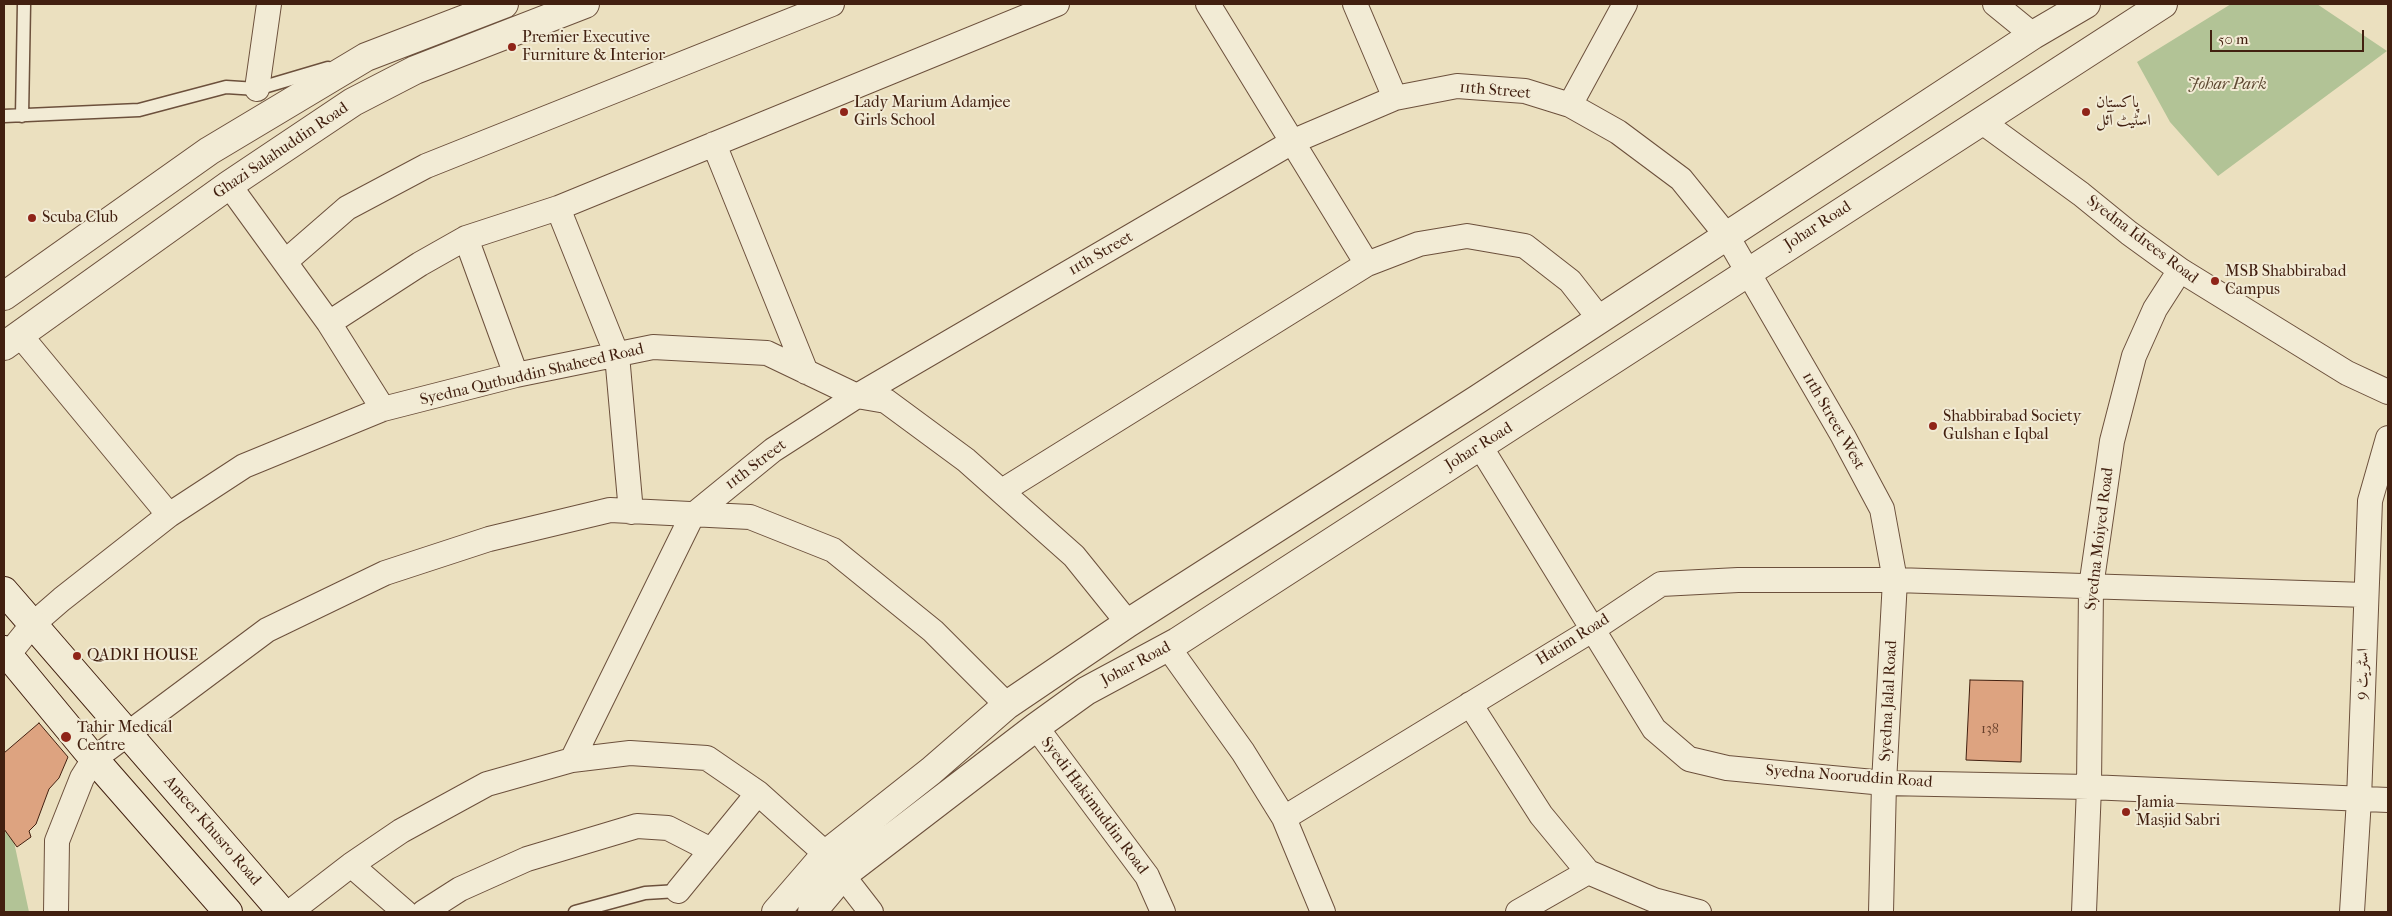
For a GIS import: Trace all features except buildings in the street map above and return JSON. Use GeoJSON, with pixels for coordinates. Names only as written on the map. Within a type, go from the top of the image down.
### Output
{"type":"FeatureCollection","features":[{"type":"Feature","properties":{"kind":"street"},"geometry":{"type":"LineString","coordinates":[[257,89],[269,4]]}},
{"type":"Feature","properties":{"kind":"street","name":"Ghazi Salahuddin Road"},"geometry":{"type":"LineString","coordinates":[[4,296],[209,151],[366,57],[504,4]]}},
{"type":"Feature","properties":{"kind":"street","name":"Ghazi Salahuddin Road"},"geometry":{"type":"LineString","coordinates":[[12,341],[229,185],[353,102],[415,70],[585,4]]}},
{"type":"Feature","properties":{"kind":"street"},"geometry":{"type":"LineString","coordinates":[[286,261],[347,208],[426,166],[832,4]]}},
{"type":"Feature","properties":{"kind":"street"},"geometry":{"type":"LineString","coordinates":[[329,324],[420,264],[466,238],[558,208],[1057,4]]}},
{"type":"Feature","properties":{"kind":"street"},"geometry":{"type":"LineString","coordinates":[[1208,4],[1294,141],[1367,264]]}},
{"type":"Feature","properties":{"kind":"street"},"geometry":{"type":"LineString","coordinates":[[1355,4],[1395,98]]}},
{"type":"Feature","properties":{"kind":"street"},"geometry":{"type":"LineString","coordinates":[[1570,105],[1624,4]]}},
{"type":"Feature","properties":{"kind":"street"},"geometry":{"type":"LineString","coordinates":[[1995,4],[2033,35]]}},
{"type":"Feature","properties":{"kind":"street"},"geometry":{"type":"LineString","coordinates":[[776,912],[826,854],[931,771],[1007,705],[1128,623],[1478,399],[2033,35],[2086,4]]}},
{"type":"Feature","properties":{"kind":"street","name":"Johar Road"},"geometry":{"type":"LineString","coordinates":[[812,912],[843,875],[1086,691],[1173,644],[2163,4]]}},
{"type":"Feature","properties":{"kind":"street","name":"11th Street"},"geometry":{"type":"LineString","coordinates":[[572,760],[692,516],[773,450],[857,396],[1294,141],[1395,98],[1457,86],[1525,91],[1570,105],[1618,132],[1681,179],[1727,236],[1746,272]]}},
{"type":"Feature","properties":{"kind":"street","name":"Syedna Idrees Road"},"geometry":{"type":"LineString","coordinates":[[1981,121],[2081,194],[2129,233],[2180,270],[2347,373],[2388,392]]}},
{"type":"Feature","properties":{"kind":"street"},"geometry":{"type":"LineString","coordinates":[[714,144],[806,372]]}},
{"type":"Feature","properties":{"kind":"street"},"geometry":{"type":"LineString","coordinates":[[170,178],[196,209]]}},
{"type":"Feature","properties":{"kind":"street"},"geometry":{"type":"LineString","coordinates":[[229,185],[286,261],[384,409]]}},
{"type":"Feature","properties":{"kind":"street"},"geometry":{"type":"LineString","coordinates":[[558,208],[617,355],[631,512]]}},
{"type":"Feature","properties":{"kind":"street"},"geometry":{"type":"LineString","coordinates":[[1002,491],[1367,264],[1419,244],[1468,236],[1525,246],[1570,281],[1599,318]]}},
{"type":"Feature","properties":{"kind":"street"},"geometry":{"type":"LineString","coordinates":[[466,238],[516,375]]}},
{"type":"Feature","properties":{"kind":"street","name":"Syedna Moiyed Road"},"geometry":{"type":"LineString","coordinates":[[2084,912],[2089,787],[2091,587],[2112,441],[2134,356],[2155,308],[2180,270]]}},
{"type":"Feature","properties":{"kind":"street","name":"11th Street West"},"geometry":{"type":"LineString","coordinates":[[1746,272],[1843,436],[1882,509],[1895,580]]}},
{"type":"Feature","properties":{"kind":"street"},"geometry":{"type":"LineString","coordinates":[[12,341],[168,515]]}},
{"type":"Feature","properties":{"kind":"street","name":"Syedna Qutbuddin Shaheed Road"},"geometry":{"type":"LineString","coordinates":[[6,653],[32,625],[168,515],[244,466],[384,409],[516,375],[653,347],[767,353],[857,396],[886,401],[966,460],[1074,556],[1128,623]]}},
{"type":"Feature","properties":{"kind":"street"},"geometry":{"type":"LineString","coordinates":[[1478,399],[1491,440]]}},
{"type":"Feature","properties":{"kind":"street","name":"اسٹریٹ 9"},"geometry":{"type":"LineString","coordinates":[[2352,912],[2359,799],[2370,501],[2388,438]]}},
{"type":"Feature","properties":{"kind":"street","name":"Syedna Nooruddin Road"},"geometry":{"type":"LineString","coordinates":[[1491,440],[1592,630],[1654,730],[1689,759],[1727,768],[1884,782],[2089,787],[2388,800]]}},
{"type":"Feature","properties":{"kind":"street"},"geometry":{"type":"LineString","coordinates":[[56,912],[57,841],[82,778],[94,759],[268,630],[385,573],[488,539],[610,510],[692,516],[750,517],[833,550],[933,631],[1007,705]]}},
{"type":"Feature","properties":{"kind":"street","name":"Hatim Road"},"geometry":{"type":"LineString","coordinates":[[1284,818],[1592,630],[1661,584],[1738,580],[1895,580],[2366,595]]}},
{"type":"Feature","properties":{"kind":"street","name":"Syedna Jalal Road"},"geometry":{"type":"LineString","coordinates":[[1881,912],[1884,782],[1895,580]]}},
{"type":"Feature","properties":{"kind":"street","name":"Ameer Khusro Road"},"geometry":{"type":"LineString","coordinates":[[4,591],[282,912]]}},
{"type":"Feature","properties":{"kind":"street"},"geometry":{"type":"LineString","coordinates":[[1152,609],[1284,818],[1323,912]]}},
{"type":"Feature","properties":{"kind":"street"},"geometry":{"type":"LineString","coordinates":[[6,653],[94,759],[228,912]]}},
{"type":"Feature","properties":{"kind":"street"},"geometry":{"type":"LineString","coordinates":[[1470,704],[1541,815],[1588,872],[1654,900],[1699,912]]}},
{"type":"Feature","properties":{"kind":"street","name":"Syedi Hakimuddin Road"},"geometry":{"type":"LineString","coordinates":[[1036,727],[1147,876],[1163,912]]}},
{"type":"Feature","properties":{"kind":"street"},"geometry":{"type":"LineString","coordinates":[[290,912],[350,865],[401,831],[487,784],[572,760],[630,753],[707,758],[758,793],[826,854],[872,912]]}},
{"type":"Feature","properties":{"kind":"street"},"geometry":{"type":"LineString","coordinates":[[678,891],[758,793]]}},
{"type":"Feature","properties":{"kind":"street"},"geometry":{"type":"LineString","coordinates":[[424,912],[460,889],[527,859],[637,826],[668,828],[711,850]]}},
{"type":"Feature","properties":{"kind":"street"},"geometry":{"type":"LineString","coordinates":[[350,865],[405,912]]}},
{"type":"Feature","properties":{"kind":"street"},"geometry":{"type":"LineString","coordinates":[[1518,912],[1588,872]]}},
{"type":"Feature","properties":{"kind":"lane"},"geometry":{"type":"LineString","coordinates":[[22,116],[24,4]]}},
{"type":"Feature","properties":{"kind":"lane"},"geometry":{"type":"LineString","coordinates":[[4,116],[139,110],[226,87],[257,89],[366,57]]}},
{"type":"Feature","properties":{"kind":"lane"},"geometry":{"type":"LineString","coordinates":[[575,912],[645,893],[678,891]]}},
{"type":"Feature","properties":{"kind":"green space","name":"Johar Park"},"geometry":{"type":"Polygon","coordinates":[[[2231,4],[2317,4],[2387,51],[2218,176],[2170,122],[2137,62],[2231,4]]]}},
{"type":"Feature","properties":{"kind":"green space"},"geometry":{"type":"Polygon","coordinates":[[[4,829],[14,842],[29,912],[4,912],[4,829]]]}},
{"type":"Feature","properties":{"kind":"place","name":"Premier Executive Furniture & Interior"},"geometry":{"type":"Point","coordinates":[512,47]}},
{"type":"Feature","properties":{"kind":"place","name":"Lady Marium Adamjee Girls School"},"geometry":{"type":"Point","coordinates":[844,112]}},
{"type":"Feature","properties":{"kind":"place","name":"پاکستان اسٹیٹ آئل"},"geometry":{"type":"Point","coordinates":[2086,112]}},
{"type":"Feature","properties":{"kind":"place","name":"Scuba Club"},"geometry":{"type":"Point","coordinates":[32,218]}},
{"type":"Feature","properties":{"kind":"place","name":"MSB Shabbirabad Campus"},"geometry":{"type":"Point","coordinates":[2215,281]}},
{"type":"Feature","properties":{"kind":"place","name":"Shabbirabad Society Gulshan e Iqbal"},"geometry":{"type":"Point","coordinates":[1933,426]}},
{"type":"Feature","properties":{"kind":"place","name":"QADRI HOUSE"},"geometry":{"type":"Point","coordinates":[77,656]}},
{"type":"Feature","properties":{"kind":"place","name":"Tahir Medical Centre"},"geometry":{"type":"Point","coordinates":[66,737]}},
{"type":"Feature","properties":{"kind":"place","name":"Jamia Masjid Sabri"},"geometry":{"type":"Point","coordinates":[2126,812]}}]}
